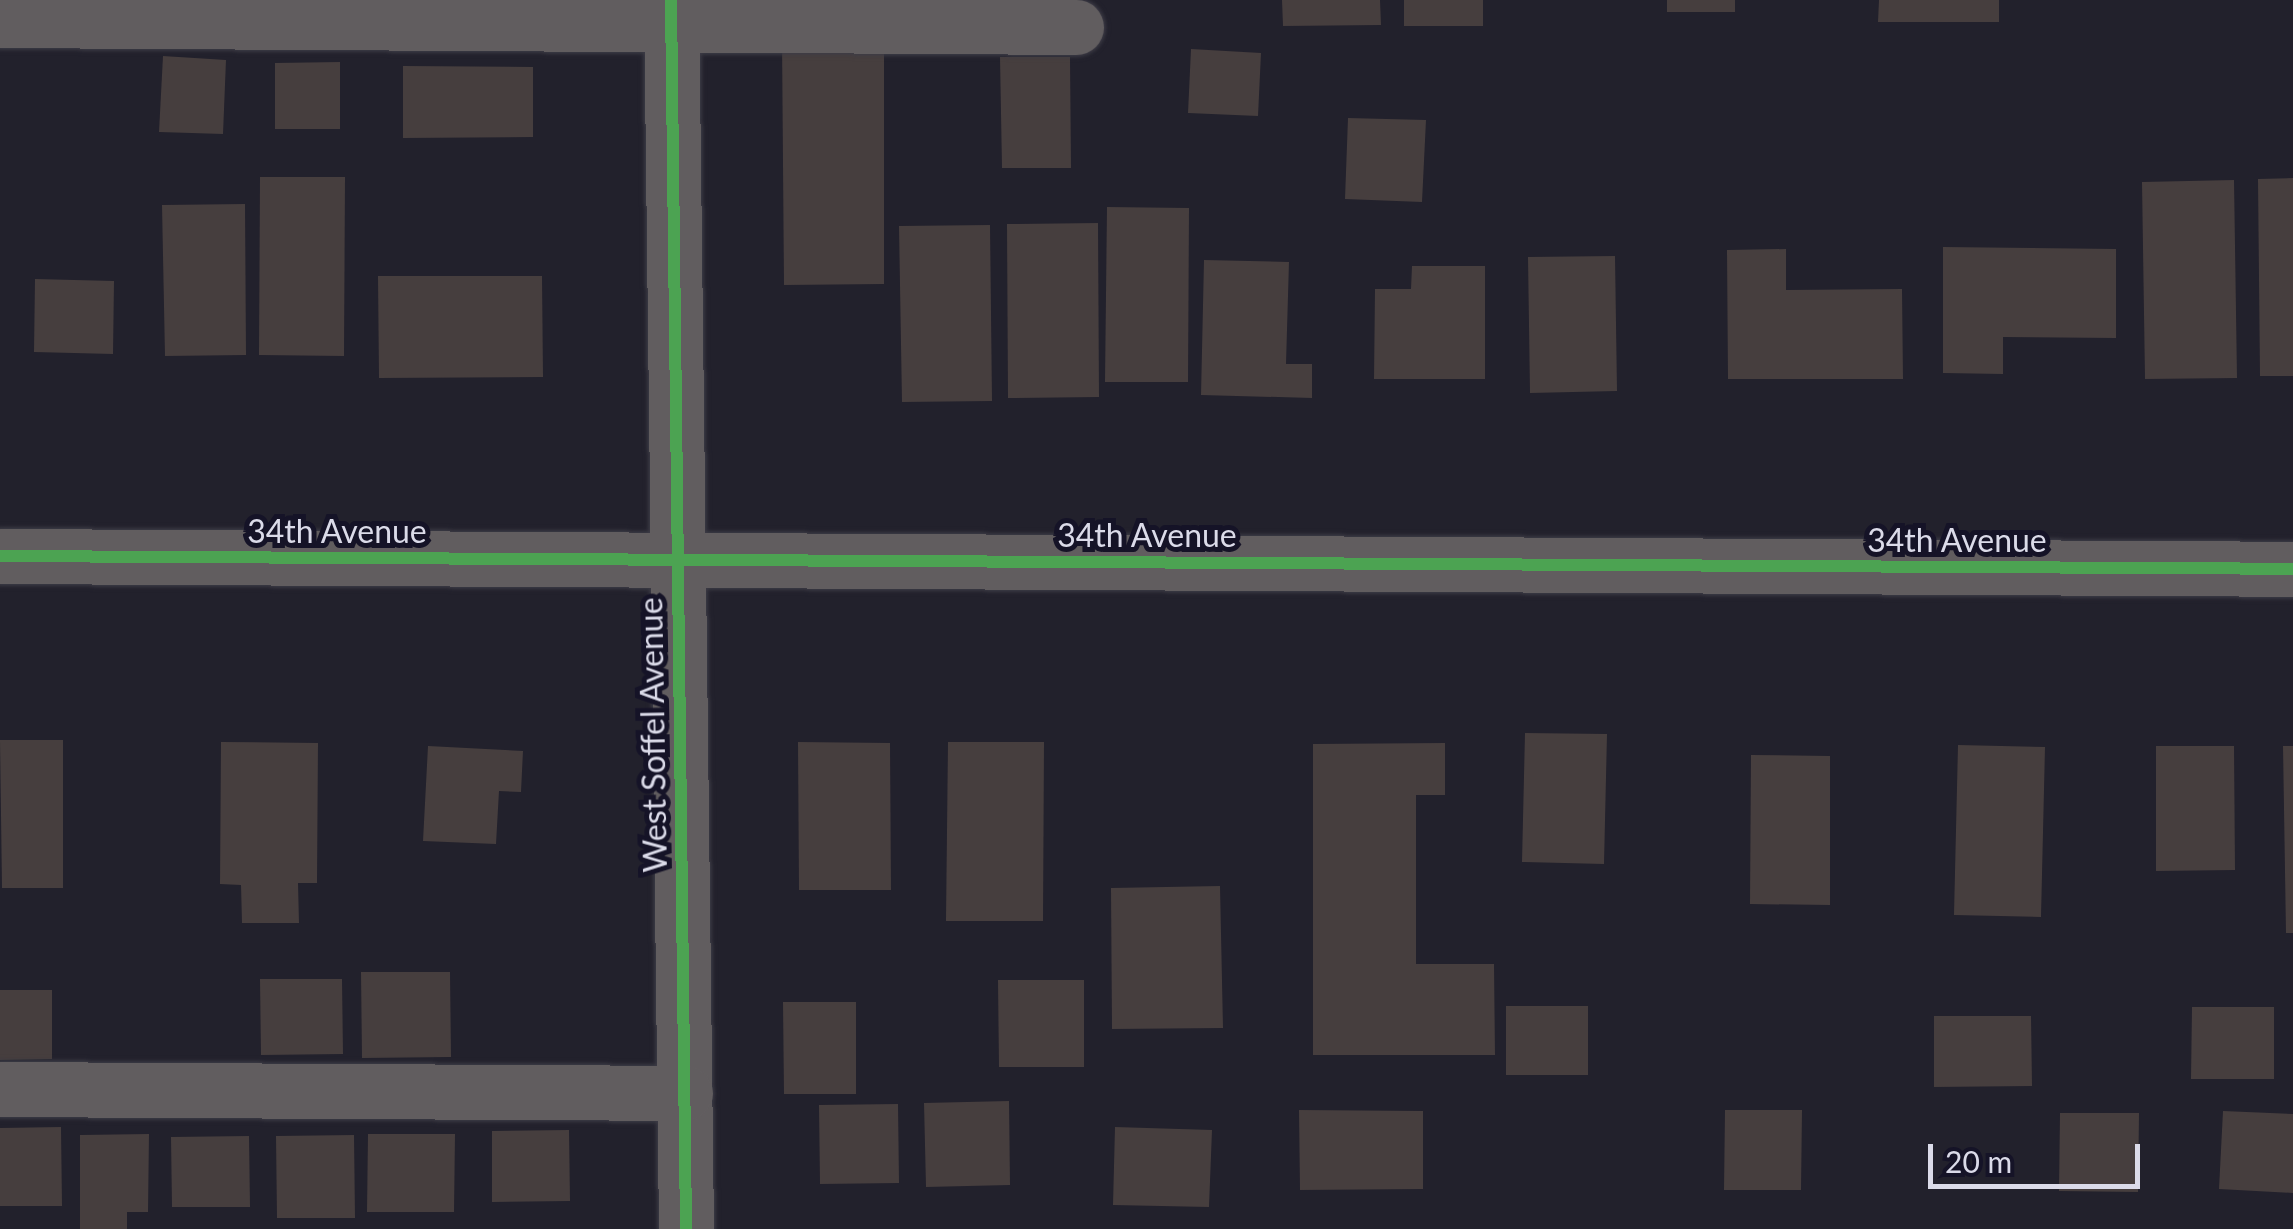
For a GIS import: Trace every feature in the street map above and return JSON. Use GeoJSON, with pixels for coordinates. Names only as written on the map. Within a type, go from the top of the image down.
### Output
{"type":"FeatureCollection","features":[{"type":"Feature","properties":{"kind":"street"},"geometry":{"type":"LineString","coordinates":[[0,20],[672,12],[1076,27]]}},
{"type":"Feature","properties":{"kind":"street","name":"West Soffel Avenue"},"geometry":{"type":"LineString","coordinates":[[672,12],[686,1229]]}},
{"type":"Feature","properties":{"kind":"street","name":"34th Avenue"},"geometry":{"type":"LineString","coordinates":[[0,556],[2293,569]]}},
{"type":"Feature","properties":{"kind":"street"},"geometry":{"type":"LineString","coordinates":[[0,1089],[685,1094]]}},
{"type":"Feature","properties":{"kind":"building"},"geometry":{"type":"Polygon","coordinates":[[[1282,0],[1380,0],[1381,25],[1283,26],[1282,0]]]}},
{"type":"Feature","properties":{"kind":"building"},"geometry":{"type":"Polygon","coordinates":[[[1404,0],[1483,0],[1483,26],[1404,26],[1404,0]]]}},
{"type":"Feature","properties":{"kind":"building"},"geometry":{"type":"Polygon","coordinates":[[[1667,0],[1735,0],[1735,12],[1667,12],[1667,0]]]}},
{"type":"Feature","properties":{"kind":"building"},"geometry":{"type":"Polygon","coordinates":[[[1879,0],[1999,0],[1999,22],[1878,22],[1879,0]]]}},
{"type":"Feature","properties":{"kind":"building"},"geometry":{"type":"Polygon","coordinates":[[[884,39],[884,284],[784,285],[782,40],[884,39]]]}},
{"type":"Feature","properties":{"kind":"building"},"geometry":{"type":"Polygon","coordinates":[[[1191,49],[1261,53],[1258,116],[1188,113],[1191,49]]]}},
{"type":"Feature","properties":{"kind":"building"},"geometry":{"type":"Polygon","coordinates":[[[163,56],[226,60],[223,134],[159,132],[163,56]]]}},
{"type":"Feature","properties":{"kind":"building"},"geometry":{"type":"Polygon","coordinates":[[[1000,57],[1070,57],[1071,168],[1002,168],[1000,57]]]}},
{"type":"Feature","properties":{"kind":"building"},"geometry":{"type":"Polygon","coordinates":[[[340,62],[340,129],[275,129],[275,63],[340,62]]]}},
{"type":"Feature","properties":{"kind":"building"},"geometry":{"type":"Polygon","coordinates":[[[403,66],[533,67],[533,137],[403,138],[403,66]]]}},
{"type":"Feature","properties":{"kind":"building"},"geometry":{"type":"Polygon","coordinates":[[[1348,118],[1426,120],[1422,202],[1345,199],[1348,118]]]}},
{"type":"Feature","properties":{"kind":"building"},"geometry":{"type":"Polygon","coordinates":[[[260,177],[345,177],[344,356],[259,355],[260,177]]]}},
{"type":"Feature","properties":{"kind":"building"},"geometry":{"type":"Polygon","coordinates":[[[2293,178],[2293,376],[2260,376],[2258,179],[2293,178]]]}},
{"type":"Feature","properties":{"kind":"building"},"geometry":{"type":"Polygon","coordinates":[[[2234,180],[2237,378],[2145,379],[2142,182],[2234,180]]]}},
{"type":"Feature","properties":{"kind":"building"},"geometry":{"type":"Polygon","coordinates":[[[245,204],[246,355],[165,356],[162,205],[245,204]]]}},
{"type":"Feature","properties":{"kind":"building"},"geometry":{"type":"Polygon","coordinates":[[[1107,207],[1189,208],[1188,382],[1105,382],[1107,207]]]}},
{"type":"Feature","properties":{"kind":"building"},"geometry":{"type":"Polygon","coordinates":[[[1098,223],[1099,397],[1008,398],[1007,224],[1098,223]]]}},
{"type":"Feature","properties":{"kind":"building"},"geometry":{"type":"Polygon","coordinates":[[[990,225],[992,401],[902,402],[899,226],[990,225]]]}},
{"type":"Feature","properties":{"kind":"building"},"geometry":{"type":"Polygon","coordinates":[[[1943,247],[2116,249],[2116,338],[2003,337],[2003,374],[1943,373],[1943,247]]]}},
{"type":"Feature","properties":{"kind":"building"},"geometry":{"type":"Polygon","coordinates":[[[1786,249],[1786,290],[1902,289],[1903,379],[1728,379],[1727,250],[1786,249]]]}},
{"type":"Feature","properties":{"kind":"building"},"geometry":{"type":"Polygon","coordinates":[[[1615,256],[1617,391],[1530,393],[1528,257],[1615,256]]]}},
{"type":"Feature","properties":{"kind":"building"},"geometry":{"type":"Polygon","coordinates":[[[1204,260],[1289,262],[1286,364],[1312,364],[1312,398],[1201,395],[1204,260]]]}},
{"type":"Feature","properties":{"kind":"building"},"geometry":{"type":"Polygon","coordinates":[[[1412,266],[1485,266],[1485,379],[1374,379],[1375,289],[1411,289],[1412,266]]]}},
{"type":"Feature","properties":{"kind":"building"},"geometry":{"type":"Polygon","coordinates":[[[378,276],[542,276],[543,377],[379,378],[378,276]]]}},
{"type":"Feature","properties":{"kind":"building"},"geometry":{"type":"Polygon","coordinates":[[[35,279],[114,281],[113,354],[34,352],[35,279]]]}},
{"type":"Feature","properties":{"kind":"building"},"geometry":{"type":"Polygon","coordinates":[[[1525,733],[1607,734],[1604,864],[1522,862],[1525,733]]]}},
{"type":"Feature","properties":{"kind":"building"},"geometry":{"type":"Polygon","coordinates":[[[0,740],[63,740],[63,888],[2,888],[0,740]]]}},
{"type":"Feature","properties":{"kind":"building"},"geometry":{"type":"Polygon","coordinates":[[[221,742],[318,743],[317,883],[298,883],[299,923],[242,923],[241,885],[220,884],[221,742]]]}},
{"type":"Feature","properties":{"kind":"building"},"geometry":{"type":"Polygon","coordinates":[[[798,742],[890,743],[891,890],[799,890],[798,742]]]}},
{"type":"Feature","properties":{"kind":"building"},"geometry":{"type":"Polygon","coordinates":[[[948,742],[1044,742],[1043,921],[946,921],[948,742]]]}},
{"type":"Feature","properties":{"kind":"building"},"geometry":{"type":"Polygon","coordinates":[[[1445,743],[1445,795],[1416,795],[1416,964],[1494,964],[1495,1055],[1313,1055],[1313,744],[1445,743]]]}},
{"type":"Feature","properties":{"kind":"building"},"geometry":{"type":"Polygon","coordinates":[[[1958,745],[2045,747],[2041,917],[1954,915],[1958,745]]]}},
{"type":"Feature","properties":{"kind":"building"},"geometry":{"type":"Polygon","coordinates":[[[428,746],[523,751],[521,792],[499,791],[496,844],[423,841],[428,746]]]}},
{"type":"Feature","properties":{"kind":"building"},"geometry":{"type":"Polygon","coordinates":[[[2156,746],[2234,746],[2235,870],[2156,871],[2156,746]]]}},
{"type":"Feature","properties":{"kind":"building"},"geometry":{"type":"Polygon","coordinates":[[[2283,746],[2293,746],[2293,933],[2286,933],[2283,746]]]}},
{"type":"Feature","properties":{"kind":"building"},"geometry":{"type":"Polygon","coordinates":[[[1751,755],[1830,756],[1830,905],[1750,904],[1751,755]]]}},
{"type":"Feature","properties":{"kind":"building"},"geometry":{"type":"Polygon","coordinates":[[[1220,886],[1223,1028],[1112,1029],[1111,888],[1220,886]]]}},
{"type":"Feature","properties":{"kind":"building"},"geometry":{"type":"Polygon","coordinates":[[[361,972],[450,972],[451,1057],[362,1058],[361,972]]]}},
{"type":"Feature","properties":{"kind":"building"},"geometry":{"type":"Polygon","coordinates":[[[260,979],[342,979],[343,1054],[261,1055],[260,979]]]}},
{"type":"Feature","properties":{"kind":"building"},"geometry":{"type":"Polygon","coordinates":[[[998,980],[1084,980],[1084,1067],[999,1067],[998,980]]]}},
{"type":"Feature","properties":{"kind":"building"},"geometry":{"type":"Polygon","coordinates":[[[0,990],[52,990],[52,1059],[0,1060],[0,990]]]}},
{"type":"Feature","properties":{"kind":"building"},"geometry":{"type":"Polygon","coordinates":[[[783,1002],[856,1002],[856,1094],[784,1094],[783,1002]]]}},
{"type":"Feature","properties":{"kind":"building"},"geometry":{"type":"Polygon","coordinates":[[[1506,1006],[1588,1006],[1588,1075],[1506,1075],[1506,1006]]]}},
{"type":"Feature","properties":{"kind":"building"},"geometry":{"type":"Polygon","coordinates":[[[2192,1007],[2274,1007],[2274,1079],[2191,1079],[2192,1007]]]}},
{"type":"Feature","properties":{"kind":"building"},"geometry":{"type":"Polygon","coordinates":[[[1934,1016],[2031,1016],[2032,1086],[1934,1087],[1934,1016]]]}},
{"type":"Feature","properties":{"kind":"building"},"geometry":{"type":"Polygon","coordinates":[[[1009,1101],[1010,1185],[926,1187],[924,1103],[1009,1101]]]}},
{"type":"Feature","properties":{"kind":"building"},"geometry":{"type":"Polygon","coordinates":[[[898,1104],[899,1183],[820,1184],[819,1105],[898,1104]]]}},
{"type":"Feature","properties":{"kind":"building"},"geometry":{"type":"Polygon","coordinates":[[[1299,1110],[1423,1111],[1423,1189],[1300,1190],[1299,1110]]]}},
{"type":"Feature","properties":{"kind":"building"},"geometry":{"type":"Polygon","coordinates":[[[1725,1110],[1802,1110],[1801,1190],[1724,1190],[1725,1110]]]}},
{"type":"Feature","properties":{"kind":"building"},"geometry":{"type":"Polygon","coordinates":[[[2223,1111],[2293,1114],[2293,1193],[2219,1189],[2223,1111]]]}},
{"type":"Feature","properties":{"kind":"building"},"geometry":{"type":"Polygon","coordinates":[[[2060,1113],[2139,1113],[2138,1192],[2059,1191],[2060,1113]]]}},
{"type":"Feature","properties":{"kind":"building"},"geometry":{"type":"Polygon","coordinates":[[[61,1127],[62,1206],[0,1206],[0,1128],[61,1127]]]}},
{"type":"Feature","properties":{"kind":"building"},"geometry":{"type":"Polygon","coordinates":[[[1115,1127],[1212,1130],[1209,1207],[1113,1205],[1115,1127]]]}},
{"type":"Feature","properties":{"kind":"building"},"geometry":{"type":"Polygon","coordinates":[[[569,1130],[570,1201],[492,1202],[492,1131],[569,1130]]]}},
{"type":"Feature","properties":{"kind":"building"},"geometry":{"type":"Polygon","coordinates":[[[149,1134],[148,1212],[127,1212],[127,1229],[80,1229],[80,1135],[149,1134]]]}},
{"type":"Feature","properties":{"kind":"building"},"geometry":{"type":"Polygon","coordinates":[[[368,1134],[455,1134],[454,1212],[367,1212],[368,1134]]]}},
{"type":"Feature","properties":{"kind":"building"},"geometry":{"type":"Polygon","coordinates":[[[354,1135],[355,1218],[277,1218],[276,1136],[354,1135]]]}},
{"type":"Feature","properties":{"kind":"building"},"geometry":{"type":"Polygon","coordinates":[[[249,1136],[250,1207],[172,1207],[171,1137],[249,1136]]]}},
{"type":"Feature","properties":{"kind":"cycle path"},"geometry":{"type":"LineString","coordinates":[[671,0],[686,1229]]}},
{"type":"Feature","properties":{"kind":"cycle path"},"geometry":{"type":"LineString","coordinates":[[0,556],[2293,569]]}}]}
